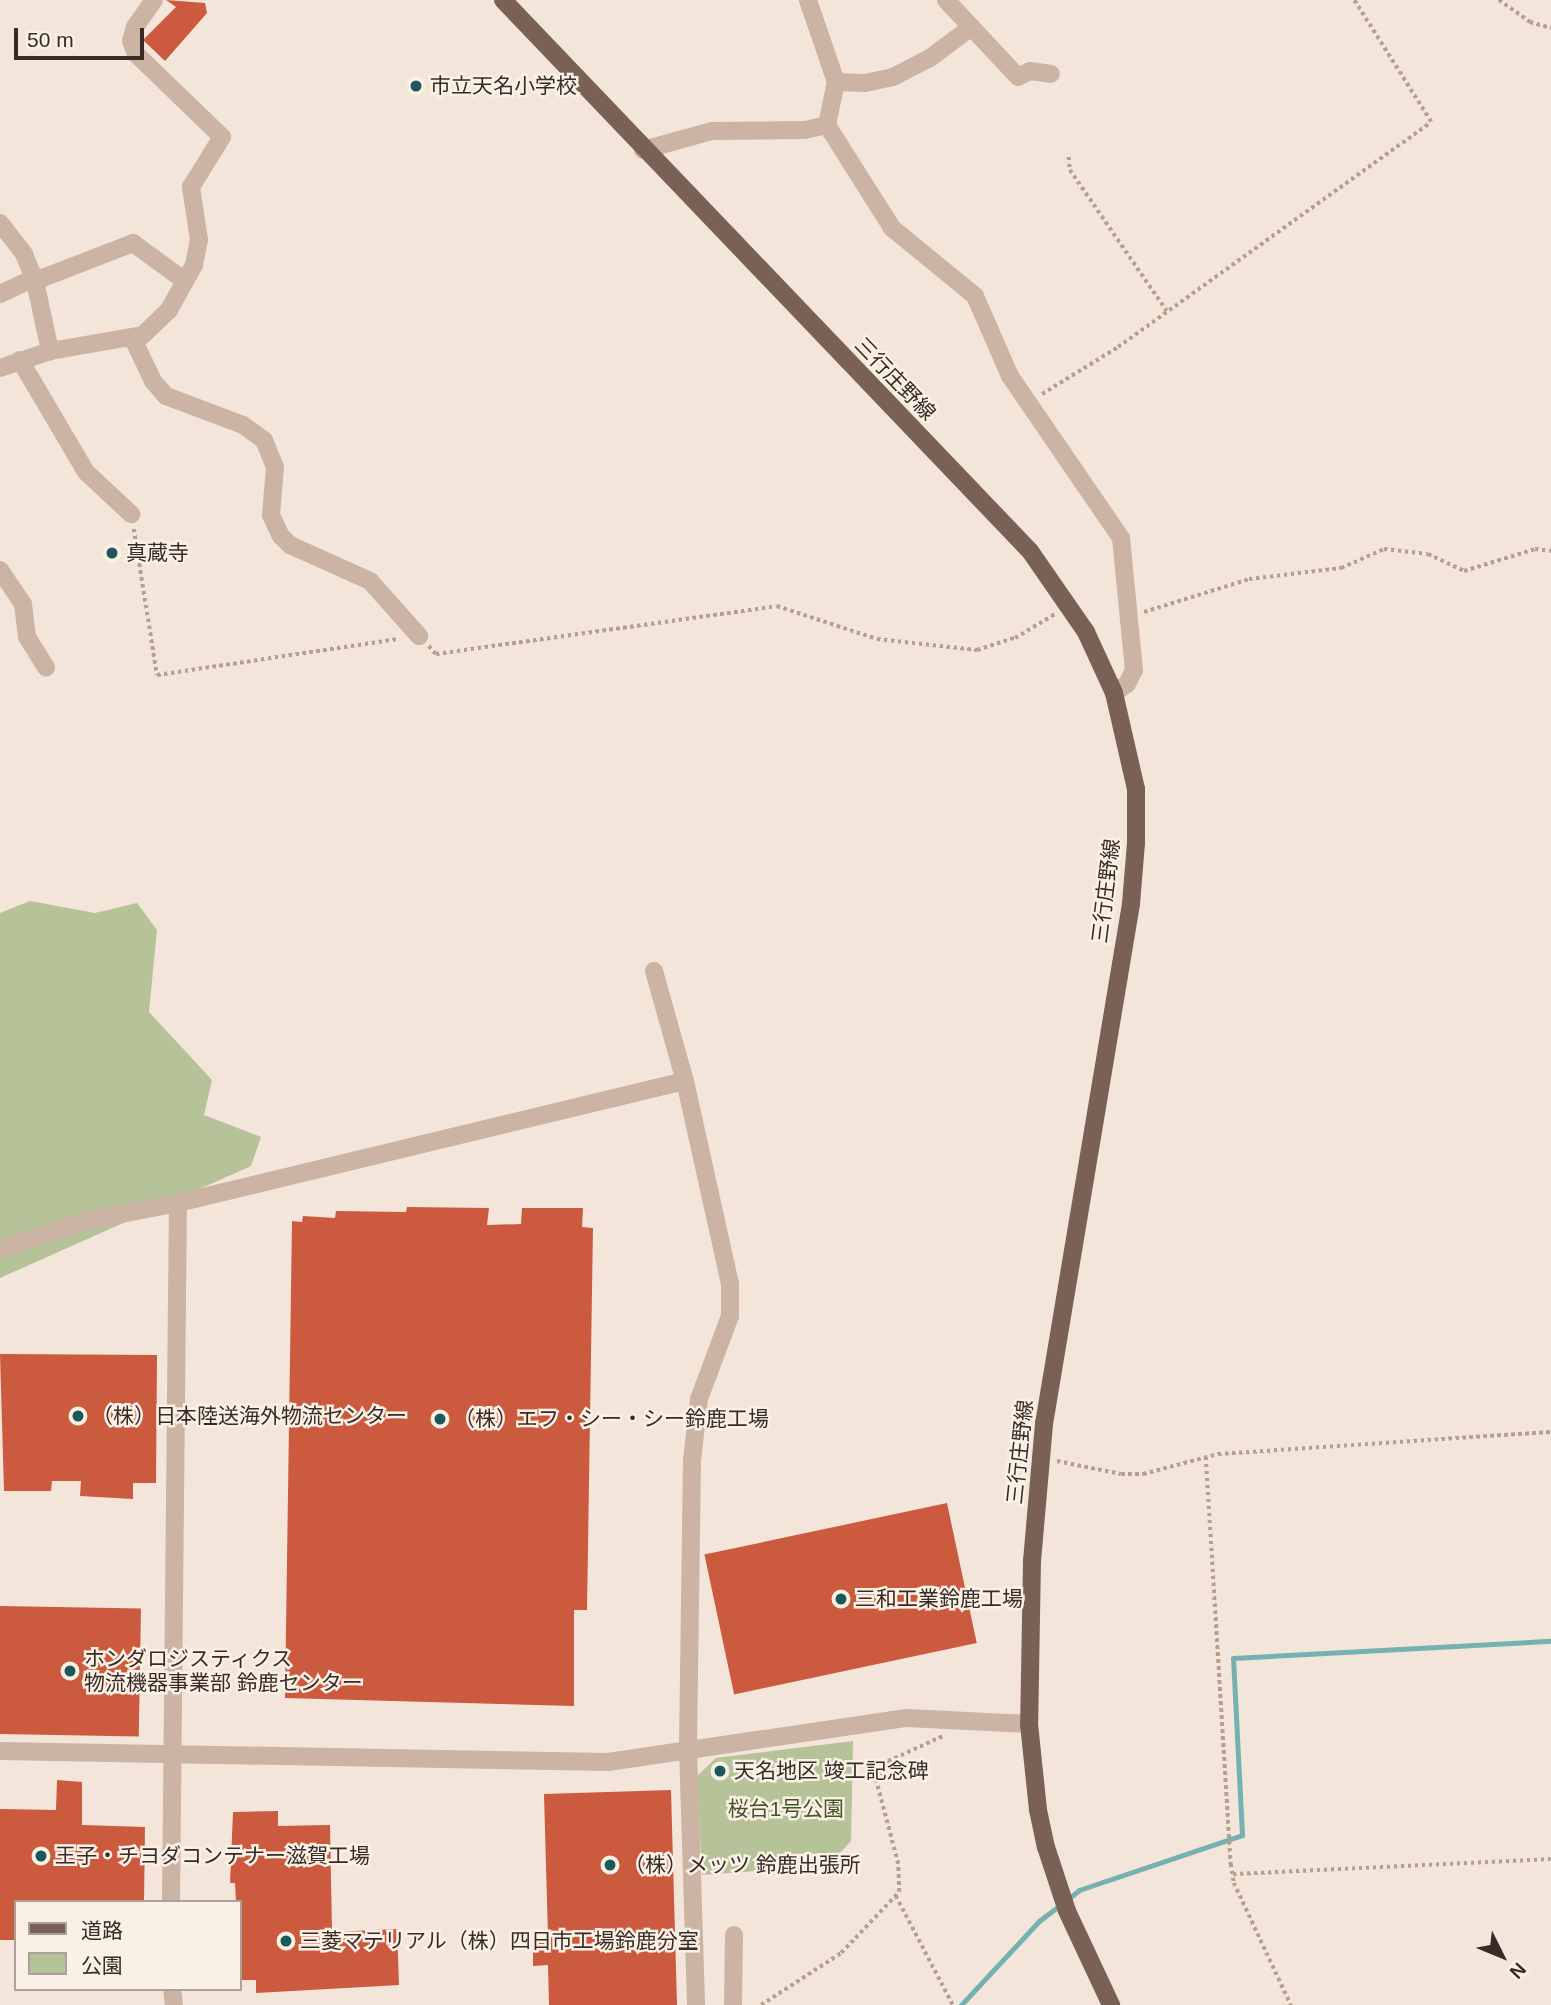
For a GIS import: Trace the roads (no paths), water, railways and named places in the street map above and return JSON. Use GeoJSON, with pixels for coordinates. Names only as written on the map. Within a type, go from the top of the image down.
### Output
{"type":"FeatureCollection","features":[{"type":"Feature","properties":{"kind":"main road","name":"三行庄野線"},"geometry":{"type":"LineString","coordinates":[[507,1],[643,150],[1030,551],[1070,606],[1114,693],[1136,789],[1134,867],[1041,1458],[1032,1560],[1029,1724],[1038,1810],[1058,1885],[1111,2005]]}},
{"type":"Feature","properties":{"kind":"street"},"geometry":{"type":"LineString","coordinates":[[0,368],[50,351],[132,339],[161,320],[194,265],[199,240],[191,187],[222,137],[136,54],[131,41],[135,27],[154,0]]}},
{"type":"Feature","properties":{"kind":"street"},"geometry":{"type":"LineString","coordinates":[[808,0],[836,82],[827,125],[892,228],[975,296],[1010,376],[1121,538],[1134,670],[1127,684],[1114,693]]}},
{"type":"Feature","properties":{"kind":"street"},"geometry":{"type":"LineString","coordinates":[[946,0],[1018,77],[1030,71],[1051,74]]}},
{"type":"Feature","properties":{"kind":"street"},"geometry":{"type":"LineString","coordinates":[[836,82],[865,83],[893,77],[930,58],[970,28]]}},
{"type":"Feature","properties":{"kind":"street"},"geometry":{"type":"LineString","coordinates":[[643,150],[712,131],[805,130],[827,125]]}},
{"type":"Feature","properties":{"kind":"street"},"geometry":{"type":"LineString","coordinates":[[0,223],[24,254],[35,280],[50,351]]}},
{"type":"Feature","properties":{"kind":"street"},"geometry":{"type":"LineString","coordinates":[[0,294],[133,243],[185,281]]}},
{"type":"Feature","properties":{"kind":"street"},"geometry":{"type":"LineString","coordinates":[[132,339],[153,381],[166,396],[243,425],[264,440],[275,467],[271,515],[281,536],[290,545],[370,581],[419,636]]}},
{"type":"Feature","properties":{"kind":"street"},"geometry":{"type":"LineString","coordinates":[[20,360],[86,472],[131,514]]}},
{"type":"Feature","properties":{"kind":"street"},"geometry":{"type":"LineString","coordinates":[[0,570],[23,604],[27,637],[46,667]]}},
{"type":"Feature","properties":{"kind":"street"},"geometry":{"type":"LineString","coordinates":[[654,971],[685,1081],[730,1284],[728,1325],[694,1422],[688,1748],[696,2005]]}},
{"type":"Feature","properties":{"kind":"street"},"geometry":{"type":"LineString","coordinates":[[0,1249],[64,1226],[178,1203],[685,1081]]}},
{"type":"Feature","properties":{"kind":"street"},"geometry":{"type":"LineString","coordinates":[[171,1900],[178,1203]]}},
{"type":"Feature","properties":{"kind":"street"},"geometry":{"type":"LineString","coordinates":[[0,1751],[608,1762],[688,1748],[907,1718],[1029,1724]]}},
{"type":"Feature","properties":{"kind":"street"},"geometry":{"type":"LineString","coordinates":[[733,2005],[734,1935]]}},
{"type":"Feature","properties":{"kind":"waterway"},"geometry":{"type":"LineString","coordinates":[[1068,1899],[1079,1890],[1242,1835],[1233,1658],[1551,1641]]}},
{"type":"Feature","properties":{"kind":"waterway"},"geometry":{"type":"LineString","coordinates":[[961,2005],[1039,1921],[1060,1905]]}},
{"type":"Feature","properties":{"kind":"place","name":"市立天名小学校"},"geometry":{"type":"Point","coordinates":[416,86]}},
{"type":"Feature","properties":{"kind":"place","name":"真蔵寺"},"geometry":{"type":"Point","coordinates":[112,553]}},
{"type":"Feature","properties":{"kind":"place","name":"（株）日本陸送海外物流センター"},"geometry":{"type":"Point","coordinates":[78,1416]}},
{"type":"Feature","properties":{"kind":"place","name":"（株）エフ・シー・シー鈴鹿工場"},"geometry":{"type":"Point","coordinates":[440,1419]}},
{"type":"Feature","properties":{"kind":"place","name":"三和工業鈴鹿工場"},"geometry":{"type":"Point","coordinates":[841,1599]}},
{"type":"Feature","properties":{"kind":"place","name":"ホンダロジスティクス 物流機器事業部 鈴鹿センター"},"geometry":{"type":"Point","coordinates":[70,1671]}},
{"type":"Feature","properties":{"kind":"place","name":"天名地区 竣工記念碑"},"geometry":{"type":"Point","coordinates":[720,1771]}},
{"type":"Feature","properties":{"kind":"place","name":"王子・チヨダコンテナー滋賀工場"},"geometry":{"type":"Point","coordinates":[41,1856]}},
{"type":"Feature","properties":{"kind":"place","name":"（株）メッツ 鈴鹿出張所"},"geometry":{"type":"Point","coordinates":[610,1865]}},
{"type":"Feature","properties":{"kind":"place","name":"三菱マテリアル（株）四日市工場鈴鹿分室"},"geometry":{"type":"Point","coordinates":[286,1941]}},
{"type":"Feature","properties":{"kind":"park label","name":"桜台1号公園"},"geometry":{"type":"Point","coordinates":[786,1809]}}]}
